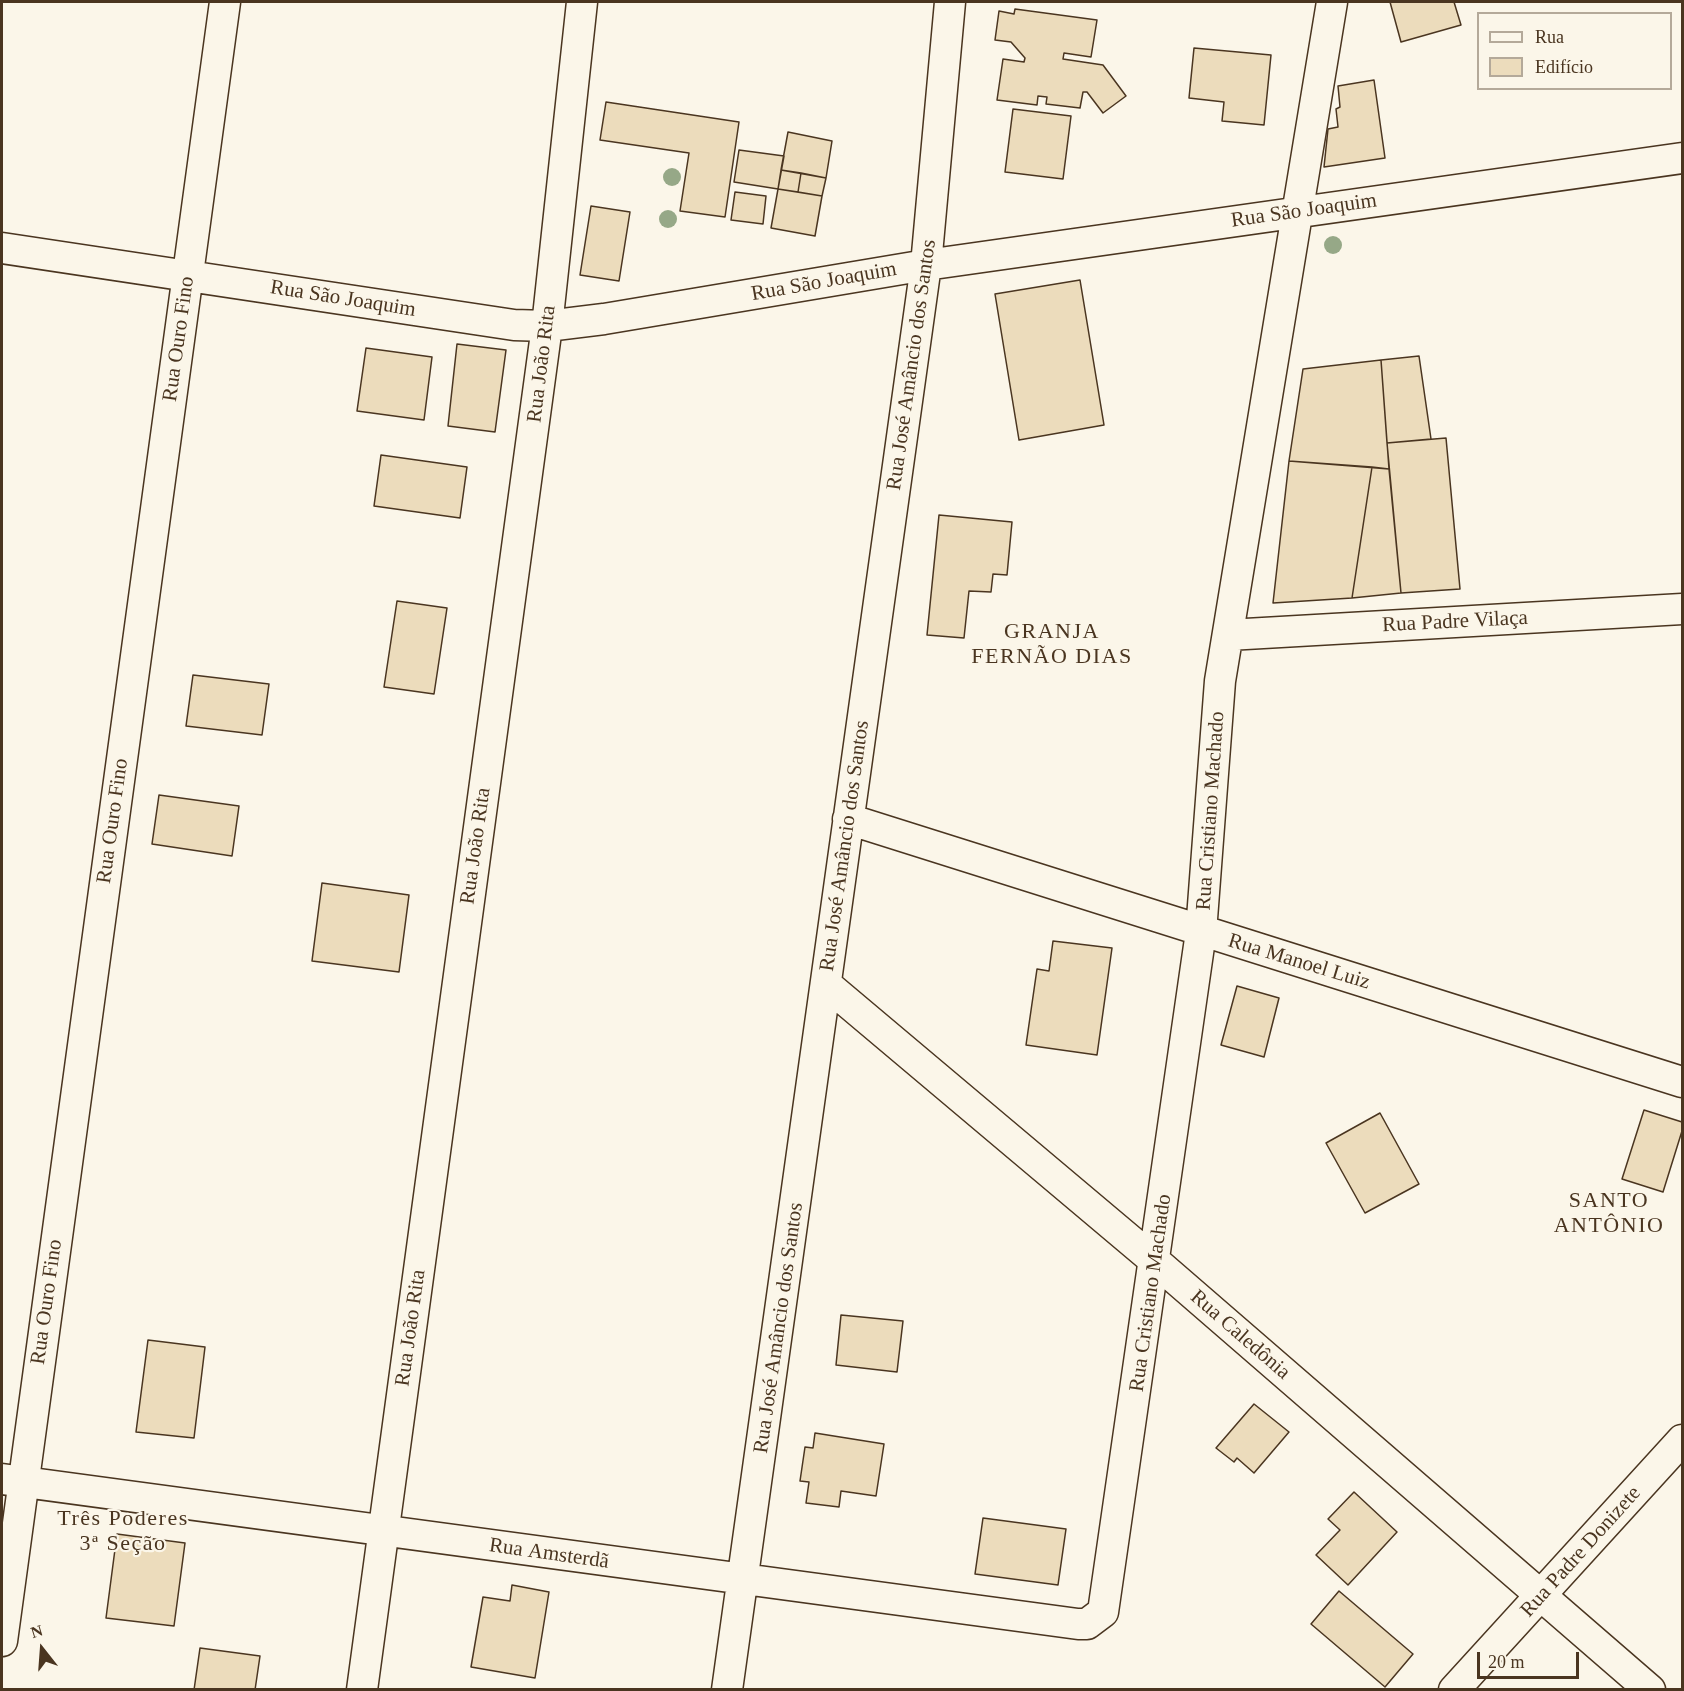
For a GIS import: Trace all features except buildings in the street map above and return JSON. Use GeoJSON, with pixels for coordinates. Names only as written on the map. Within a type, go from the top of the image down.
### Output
{"type":"FeatureCollection","features":[{"type":"Feature","properties":{"kind":"street","name":"Rua Ouro Fino"},"geometry":{"type":"LineString","coordinates":[[2,1641],[12,1480],[188,275],[225,2]]}},
{"type":"Feature","properties":{"kind":"street","name":"Rua João Rita"},"geometry":{"type":"LineString","coordinates":[[362,1689],[547,326],[582,2]]}},
{"type":"Feature","properties":{"kind":"street","name":"Rua José Amâncio dos Santos"},"geometry":{"type":"LineString","coordinates":[[727,1689],[744,1581],[926,265],[950,2]]}},
{"type":"Feature","properties":{"kind":"street","name":"Rua Cristiano Machado"},"geometry":{"type":"LineString","coordinates":[[1096,1619],[1106,1603],[1202,932],[1220,681],[1332,2]]}},
{"type":"Feature","properties":{"kind":"street","name":"Rua São Joaquim"},"geometry":{"type":"LineString","coordinates":[[2,248],[514,325],[547,326],[604,319],[926,265],[1683,159]]}},
{"type":"Feature","properties":{"kind":"street","name":"Rua Padre Vilaça"},"geometry":{"type":"LineString","coordinates":[[1228,635],[1683,609]]}},
{"type":"Feature","properties":{"kind":"street","name":"Rua Manoel Luiz"},"geometry":{"type":"LineString","coordinates":[[848,819],[1683,1082]]}},
{"type":"Feature","properties":{"kind":"street","name":"Rua Caledônia"},"geometry":{"type":"LineString","coordinates":[[827,985],[1156,1262],[1650,1689]]}},
{"type":"Feature","properties":{"kind":"street","name":"Rua Padre Donizete"},"geometry":{"type":"LineString","coordinates":[[1454,1689],[1683,1440]]}},
{"type":"Feature","properties":{"kind":"street","name":"Rua Amsterdã"},"geometry":{"type":"LineString","coordinates":[[12,1480],[744,1581],[1078,1624],[1096,1619]]}},
{"type":"Feature","properties":{"kind":"district","name":"GRANJA FERNÃO DIAS"},"geometry":{"type":"Point","coordinates":[1052,644]}},
{"type":"Feature","properties":{"kind":"district","name":"SANTO ANTÔNIO"},"geometry":{"type":"Point","coordinates":[1609,1214]}},
{"type":"Feature","properties":{"kind":"district","name":"Três Poderes 3ª Seção"},"geometry":{"type":"Point","coordinates":[123,1532]}}]}
